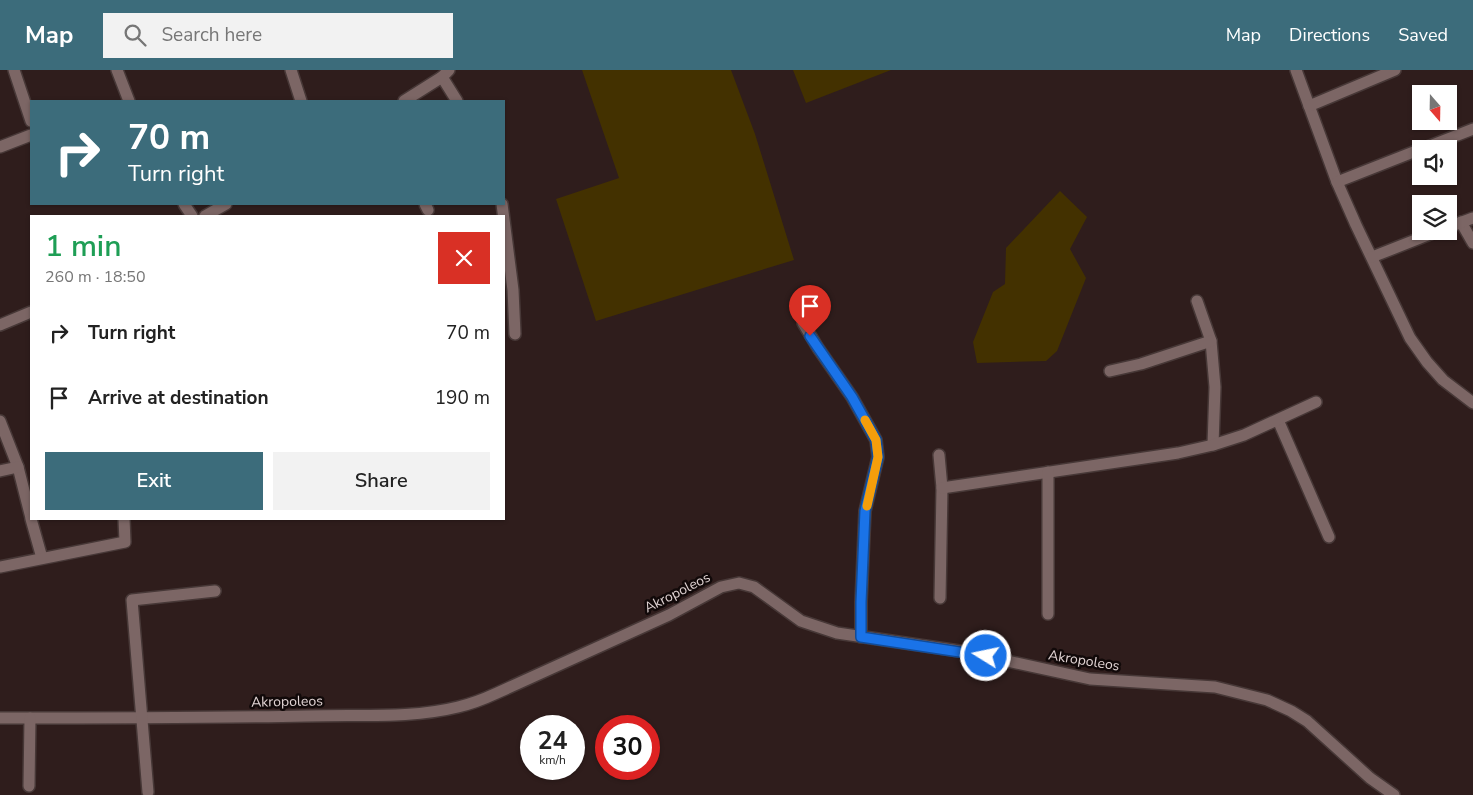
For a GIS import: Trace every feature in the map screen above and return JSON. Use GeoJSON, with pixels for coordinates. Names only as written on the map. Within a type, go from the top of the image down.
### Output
{"type":"FeatureCollection","features":[{"type":"Feature","properties":{"kind":"street"},"geometry":{"type":"LineString","coordinates":[[14,70],[30,118]]}},
{"type":"Feature","properties":{"kind":"street"},"geometry":{"type":"LineString","coordinates":[[117,70],[129,100]]}},
{"type":"Feature","properties":{"kind":"street"},"geometry":{"type":"LineString","coordinates":[[291,70],[301,100]]}},
{"type":"Feature","properties":{"kind":"street"},"geometry":{"type":"LineString","coordinates":[[1296,70],[1337,182],[1410,338],[1418,351],[1443,380],[1473,403]]}},
{"type":"Feature","properties":{"kind":"street"},"geometry":{"type":"LineString","coordinates":[[1309,106],[1395,70]]}},
{"type":"Feature","properties":{"kind":"street"},"geometry":{"type":"LineString","coordinates":[[406,100],[445,74],[456,100]]}},
{"type":"Feature","properties":{"kind":"street"},"geometry":{"type":"LineString","coordinates":[[1445,140],[1473,129]]}},
{"type":"Feature","properties":{"kind":"street"},"geometry":{"type":"LineString","coordinates":[[0,147],[30,135]]}},
{"type":"Feature","properties":{"kind":"street"},"geometry":{"type":"LineString","coordinates":[[1337,182],[1412,153]]}},
{"type":"Feature","properties":{"kind":"street"},"geometry":{"type":"LineString","coordinates":[[207,215],[224,205]]}},
{"type":"Feature","properties":{"kind":"street"},"geometry":{"type":"LineString","coordinates":[[1457,224],[1473,218]]}},
{"type":"Feature","properties":{"kind":"street"},"geometry":{"type":"LineString","coordinates":[[1461,222],[1473,243]]}},
{"type":"Feature","properties":{"kind":"street"},"geometry":{"type":"LineString","coordinates":[[505,227],[513,290],[514,334]]}},
{"type":"Feature","properties":{"kind":"street"},"geometry":{"type":"LineString","coordinates":[[1372,257],[1415,240]]}},
{"type":"Feature","properties":{"kind":"street"},"geometry":{"type":"LineString","coordinates":[[1197,301],[1211,342],[1215,387],[1213,445]]}},
{"type":"Feature","properties":{"kind":"street"},"geometry":{"type":"LineString","coordinates":[[0,325],[30,312]]}},
{"type":"Feature","properties":{"kind":"street"},"geometry":{"type":"LineString","coordinates":[[803,323],[852,397],[876,440],[878,457],[865,511],[861,637]]}},
{"type":"Feature","properties":{"kind":"street"},"geometry":{"type":"LineString","coordinates":[[1110,371],[1141,364],[1211,342]]}},
{"type":"Feature","properties":{"kind":"street"},"geometry":{"type":"LineString","coordinates":[[942,488],[1178,453],[1213,445],[1244,435],[1316,402]]}},
{"type":"Feature","properties":{"kind":"street"},"geometry":{"type":"LineString","coordinates":[[1278,420],[1329,537]]}},
{"type":"Feature","properties":{"kind":"street"},"geometry":{"type":"LineString","coordinates":[[0,421],[18,467],[30,514]]}},
{"type":"Feature","properties":{"kind":"street"},"geometry":{"type":"LineString","coordinates":[[939,455],[942,488],[940,598]]}},
{"type":"Feature","properties":{"kind":"street"},"geometry":{"type":"LineString","coordinates":[[0,471],[18,467]]}},
{"type":"Feature","properties":{"kind":"street"},"geometry":{"type":"LineString","coordinates":[[1048,472],[1048,614]]}},
{"type":"Feature","properties":{"kind":"street"},"geometry":{"type":"LineString","coordinates":[[32,520],[42,558]]}},
{"type":"Feature","properties":{"kind":"street"},"geometry":{"type":"LineString","coordinates":[[0,567],[125,542],[124,520]]}},
{"type":"Feature","properties":{"kind":"street","name":"Akropoleos"},"geometry":{"type":"LineString","coordinates":[[0,718],[405,714],[459,707],[497,694],[645,626],[721,586],[746,584],[754,587],[801,621],[836,633],[966,652],[1090,679],[1196,685],[1216,687],[1252,695],[1280,706],[1306,721],[1370,778],[1394,795]]}},
{"type":"Feature","properties":{"kind":"street"},"geometry":{"type":"LineString","coordinates":[[148,792],[132,600],[216,591]]}},
{"type":"Feature","properties":{"kind":"street"},"geometry":{"type":"LineString","coordinates":[[29,786],[30,718]]}},
{"type":"Feature","properties":{"kind":"shaded area"},"geometry":{"type":"Polygon","coordinates":[[[582,70],[731,70],[755,134],[794,260],[596,321],[556,199],[619,178],[582,70]]]}},
{"type":"Feature","properties":{"kind":"shaded area"},"geometry":{"type":"Polygon","coordinates":[[[793,70],[891,70],[806,103],[793,70]]]}},
{"type":"Feature","properties":{"kind":"shaded area"},"geometry":{"type":"Polygon","coordinates":[[[1060,191],[1087,217],[1070,249],[1086,278],[1057,351],[1046,361],[977,363],[973,342],[993,292],[1005,284],[1006,248],[1060,191]]]}},
{"type":"Feature","properties":{"kind":"slow traffic"},"geometry":{"type":"LineString","coordinates":[[865,420],[876,440],[878,457],[867,506]]}},
{"type":"Feature","properties":{"kind":"route"},"geometry":{"type":"LineString","coordinates":[[810,336],[852,397],[876,440],[878,457],[865,511],[861,637],[945,648],[986,656]]}}]}
